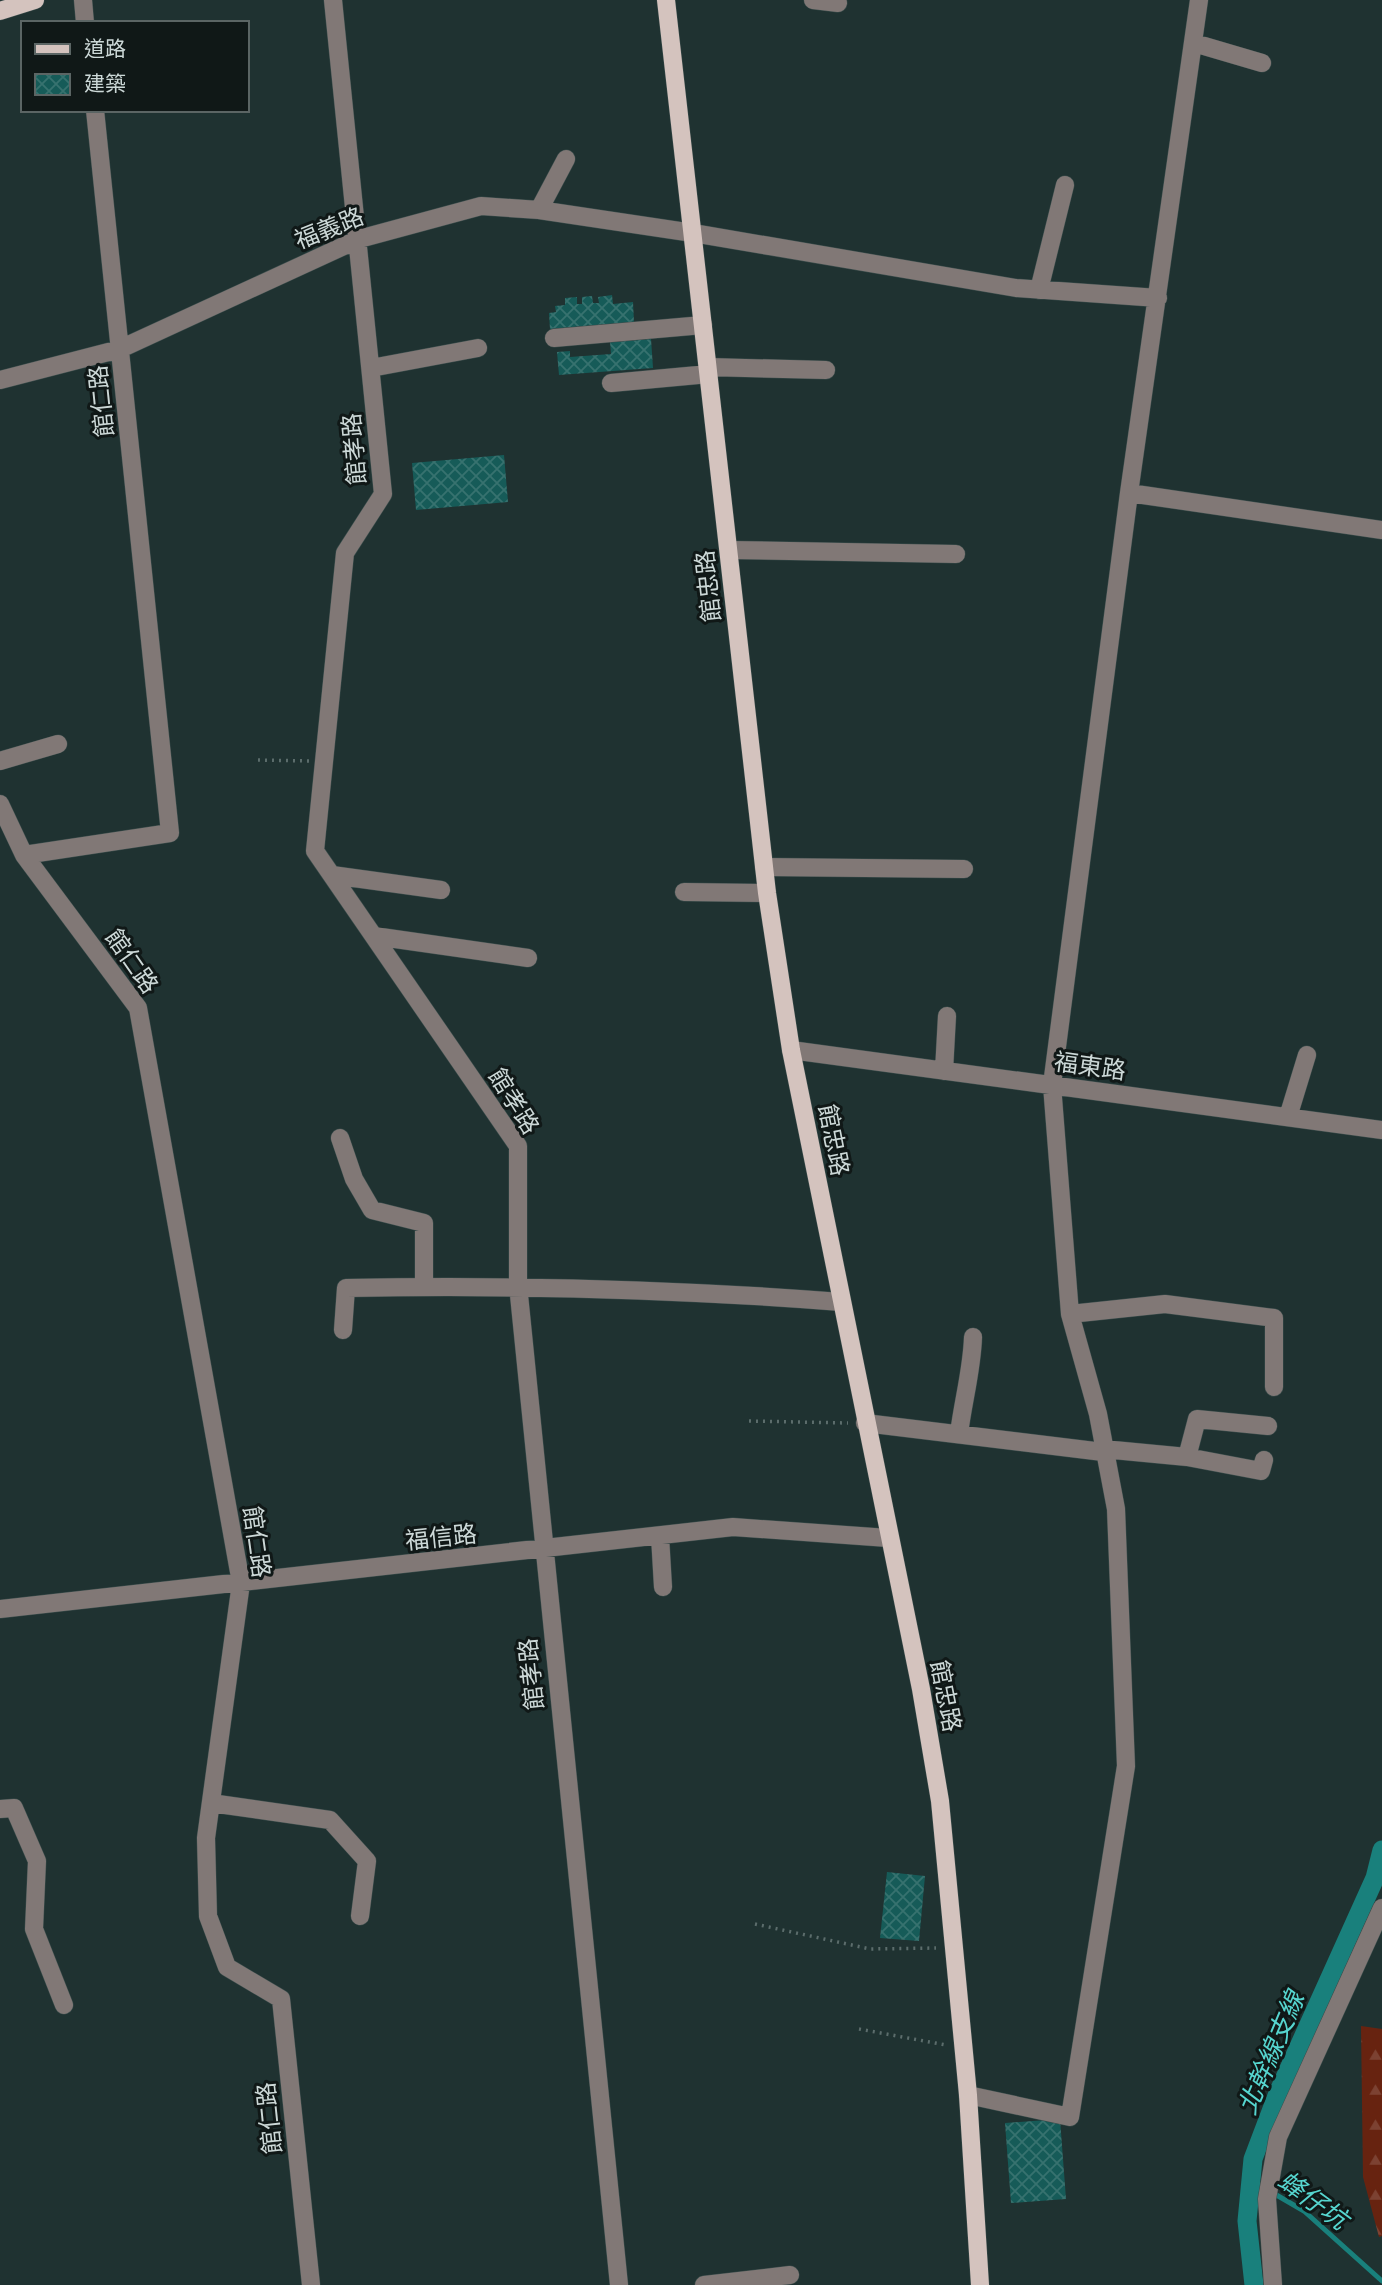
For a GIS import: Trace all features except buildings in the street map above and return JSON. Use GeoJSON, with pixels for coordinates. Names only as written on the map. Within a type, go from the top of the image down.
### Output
{"type":"FeatureCollection","features":[{"type":"Feature","properties":{"kind":"main road"},"geometry":{"type":"LineString","coordinates":[[0,10],[35,0]]}},
{"type":"Feature","properties":{"kind":"main road","name":"館忠路"},"geometry":{"type":"LineString","coordinates":[[666,0],[766,893],[791,1050],[888,1538],[921,1689],[940,1801],[968,2095],[980,2285]]}},
{"type":"Feature","properties":{"kind":"street"},"geometry":{"type":"LineString","coordinates":[[83,0],[85,21]]}},
{"type":"Feature","properties":{"kind":"street","name":"館孝路"},"geometry":{"type":"LineString","coordinates":[[333,0],[383,494],[345,553],[316,851],[519,1146],[518,1285],[542,1550],[619,2285]]}},
{"type":"Feature","properties":{"kind":"street"},"geometry":{"type":"LineString","coordinates":[[813,0],[838,3]]}},
{"type":"Feature","properties":{"kind":"street"},"geometry":{"type":"LineString","coordinates":[[968,2095],[1070,2117],[1126,1766],[1116,1509],[1098,1414],[1070,1314],[1052,1086],[1129,493],[1199,0]]}},
{"type":"Feature","properties":{"kind":"street"},"geometry":{"type":"LineString","coordinates":[[1194,43],[1262,64]]}},
{"type":"Feature","properties":{"kind":"street","name":"館仁路"},"geometry":{"type":"LineString","coordinates":[[24,855],[170,833],[94,112]]}},
{"type":"Feature","properties":{"kind":"street"},"geometry":{"type":"LineString","coordinates":[[540,210],[566,159]]}},
{"type":"Feature","properties":{"kind":"street"},"geometry":{"type":"LineString","coordinates":[[1039,290],[1065,185]]}},
{"type":"Feature","properties":{"kind":"street","name":"福義路"},"geometry":{"type":"LineString","coordinates":[[0,380],[120,349],[359,239],[481,206],[540,210],[693,233],[1039,290],[1158,298]]}},
{"type":"Feature","properties":{"kind":"street"},"geometry":{"type":"LineString","coordinates":[[554,338],[703,325]]}},
{"type":"Feature","properties":{"kind":"street"},"geometry":{"type":"LineString","coordinates":[[371,368],[478,348]]}},
{"type":"Feature","properties":{"kind":"street"},"geometry":{"type":"LineString","coordinates":[[611,383],[708,371],[826,370]]}},
{"type":"Feature","properties":{"kind":"street"},"geometry":{"type":"LineString","coordinates":[[1129,493],[1382,530]]}},
{"type":"Feature","properties":{"kind":"street"},"geometry":{"type":"LineString","coordinates":[[729,550],[956,554]]}},
{"type":"Feature","properties":{"kind":"street"},"geometry":{"type":"LineString","coordinates":[[0,761],[58,744]]}},
{"type":"Feature","properties":{"kind":"street","name":"館仁路"},"geometry":{"type":"LineString","coordinates":[[0,804],[24,855],[138,1008],[241,1584],[206,1838],[208,1916],[227,1967],[281,1998],[310,2285]]}},
{"type":"Feature","properties":{"kind":"street"},"geometry":{"type":"LineString","coordinates":[[764,867],[964,869]]}},
{"type":"Feature","properties":{"kind":"street"},"geometry":{"type":"LineString","coordinates":[[332,875],[441,890]]}},
{"type":"Feature","properties":{"kind":"street"},"geometry":{"type":"LineString","coordinates":[[684,892],[766,893]]}},
{"type":"Feature","properties":{"kind":"street"},"geometry":{"type":"LineString","coordinates":[[374,936],[528,958]]}},
{"type":"Feature","properties":{"kind":"street"},"geometry":{"type":"LineString","coordinates":[[944,1071],[947,1016]]}},
{"type":"Feature","properties":{"kind":"street","name":"福東路"},"geometry":{"type":"LineString","coordinates":[[791,1050],[1382,1130]]}},
{"type":"Feature","properties":{"kind":"street"},"geometry":{"type":"LineString","coordinates":[[1288,1118],[1307,1055]]}},
{"type":"Feature","properties":{"kind":"street"},"geometry":{"type":"LineString","coordinates":[[340,1138],[354,1179],[372,1210],[424,1223],[424,1286]]}},
{"type":"Feature","properties":{"kind":"street"},"geometry":{"type":"LineString","coordinates":[[342,1330],[346,1288],[518,1285],[738,1294],[841,1302]]}},
{"type":"Feature","properties":{"kind":"street"},"geometry":{"type":"LineString","coordinates":[[1070,1314],[1165,1304],[1274,1318],[1274,1387]]}},
{"type":"Feature","properties":{"kind":"street"},"geometry":{"type":"LineString","coordinates":[[959,1434],[963,1394],[972,1366],[973,1337]]}},
{"type":"Feature","properties":{"kind":"street"},"geometry":{"type":"LineString","coordinates":[[1188,1457],[1197,1419],[1268,1426]]}},
{"type":"Feature","properties":{"kind":"street"},"geometry":{"type":"LineString","coordinates":[[865,1423],[1103,1451],[1188,1457],[1261,1471],[1264,1460]]}},
{"type":"Feature","properties":{"kind":"street","name":"福信路"},"geometry":{"type":"LineString","coordinates":[[0,1609],[733,1527],[888,1538]]}},
{"type":"Feature","properties":{"kind":"street"},"geometry":{"type":"LineString","coordinates":[[660,1536],[663,1587]]}},
{"type":"Feature","properties":{"kind":"street"},"geometry":{"type":"LineString","coordinates":[[211,1803],[330,1820],[367,1861],[360,1916]]}},
{"type":"Feature","properties":{"kind":"street"},"geometry":{"type":"LineString","coordinates":[[0,1809],[14,1808],[37,1861],[34,1929],[64,2006]]}},
{"type":"Feature","properties":{"kind":"street"},"geometry":{"type":"LineString","coordinates":[[1273,2285],[1267,2199],[1278,2137],[1382,1908]]}},
{"type":"Feature","properties":{"kind":"street"},"geometry":{"type":"LineString","coordinates":[[704,2285],[790,2275]]}},
{"type":"Feature","properties":{"kind":"path"},"geometry":{"type":"LineString","coordinates":[[258,760],[325,761]]}},
{"type":"Feature","properties":{"kind":"path"},"geometry":{"type":"LineString","coordinates":[[749,1420],[865,1423]]}},
{"type":"Feature","properties":{"kind":"path"},"geometry":{"type":"LineString","coordinates":[[755,1924],[870,1949],[954,1947]]}},
{"type":"Feature","properties":{"kind":"path"},"geometry":{"type":"LineString","coordinates":[[859,2029],[964,2048]]}},
{"type":"Feature","properties":{"kind":"green space"},"geometry":{"type":"Polygon","coordinates":[[[1361,2026],[1382,2029],[1382,2236],[1379,2237],[1363,2177],[1361,2026]]]}},
{"type":"Feature","properties":{"kind":"waterway","name":"北幹線支線"},"geometry":{"type":"LineString","coordinates":[[1254,2285],[1247,2221],[1253,2159],[1278,2093],[1375,1878],[1382,1850]]}},
{"type":"Feature","properties":{"kind":"waterway","name":"蜂仔坑"},"geometry":{"type":"LineString","coordinates":[[1251,2181],[1264,2188]]}},
{"type":"Feature","properties":{"kind":"waterway","name":"蜂仔坑"},"geometry":{"type":"LineString","coordinates":[[1273,2193],[1304,2211],[1382,2281]]}}]}
